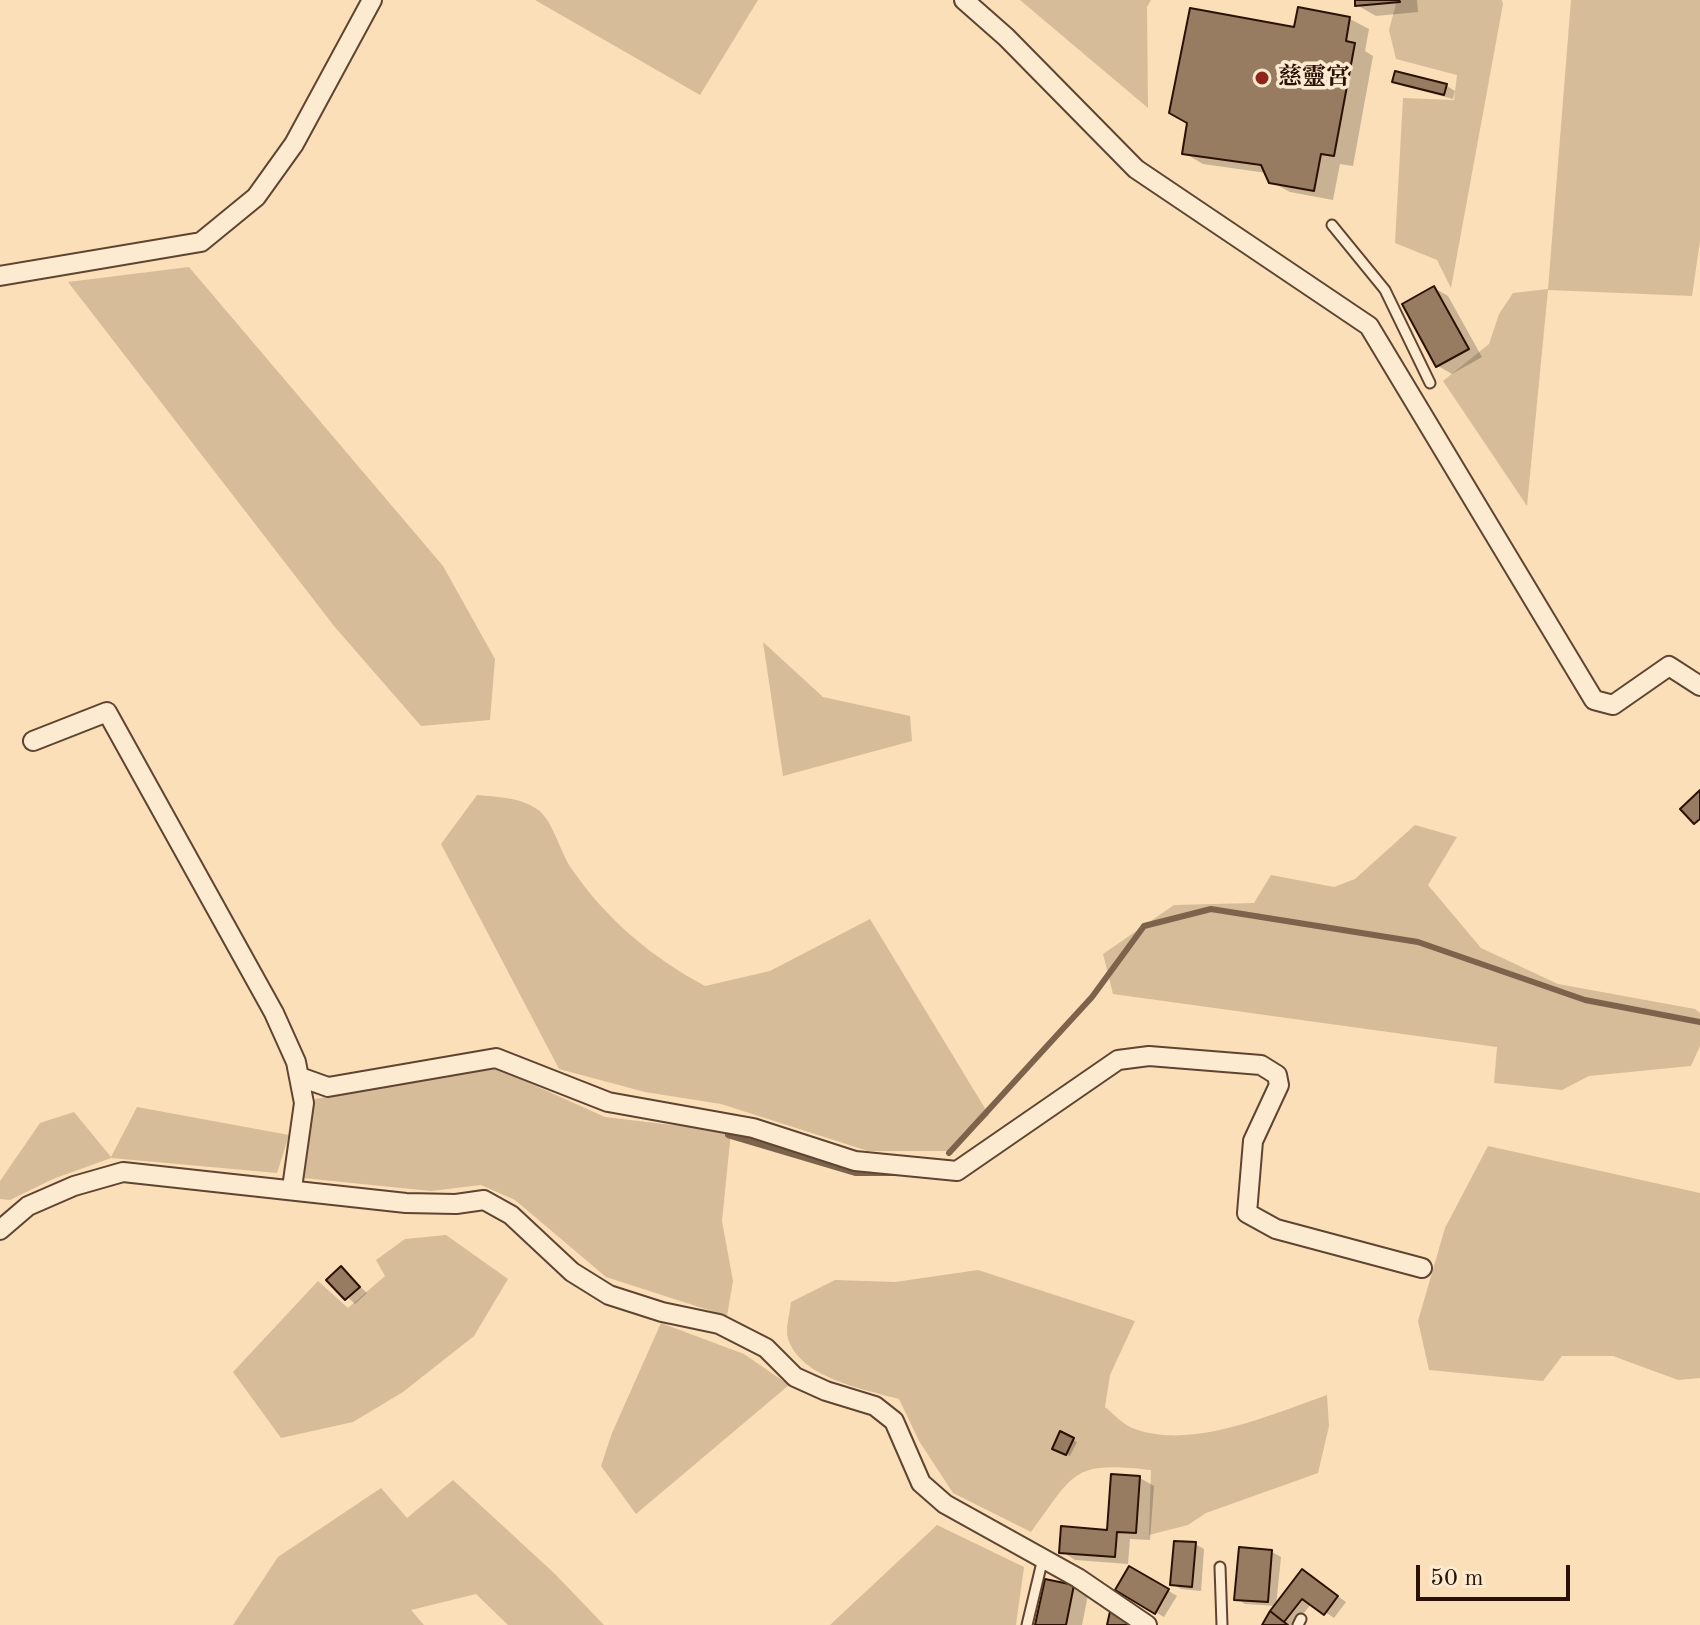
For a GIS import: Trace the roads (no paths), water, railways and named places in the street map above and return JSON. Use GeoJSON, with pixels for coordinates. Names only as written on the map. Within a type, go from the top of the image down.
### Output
{"type":"FeatureCollection","features":[{"type":"Feature","properties":{"kind":"street"},"geometry":{"type":"LineString","coordinates":[[0,276],[201,242],[256,197],[294,144],[372,0]]}},
{"type":"Feature","properties":{"kind":"street"},"geometry":{"type":"LineString","coordinates":[[964,0],[1006,37],[1136,169],[1369,326],[1594,700],[1613,705],[1669,666],[1700,686]]}},
{"type":"Feature","properties":{"kind":"street"},"geometry":{"type":"LineString","coordinates":[[33,741],[107,712],[274,1013],[300,1077],[304,1103],[292,1188]]}},
{"type":"Feature","properties":{"kind":"street"},"geometry":{"type":"LineString","coordinates":[[300,1077],[328,1087],[496,1058],[608,1102],[753,1128],[855,1161],[957,1171],[1118,1060],[1149,1056],[1261,1065],[1277,1075],[1279,1085],[1253,1141],[1247,1213],[1276,1229],[1422,1268]]}},
{"type":"Feature","properties":{"kind":"street"},"geometry":{"type":"LineString","coordinates":[[5,1221],[28,1206],[74,1186],[123,1172],[292,1188],[406,1203],[456,1204],[484,1200],[511,1215],[572,1272],[609,1295],[662,1312],[719,1324],[766,1348],[795,1377],[826,1391],[875,1406],[894,1421],[921,1483],[945,1504],[1043,1558],[1147,1625]]}},
{"type":"Feature","properties":{"kind":"lane"},"geometry":{"type":"LineString","coordinates":[[1332,225],[1385,290],[1430,383]]}},
{"type":"Feature","properties":{"kind":"lane"},"geometry":{"type":"LineString","coordinates":[[1027,1625],[1043,1558]]}},
{"type":"Feature","properties":{"kind":"lane"},"geometry":{"type":"LineString","coordinates":[[1220,1567],[1222,1625]]}},
{"type":"Feature","properties":{"kind":"waterway"},"geometry":{"type":"LineString","coordinates":[[949,1153],[1092,997],[1144,926],[1211,909],[1418,942],[1585,1000],[1700,1022]]}},
{"type":"Feature","properties":{"kind":"waterway"},"geometry":{"type":"LineString","coordinates":[[728,1135],[856,1173],[894,1173]]}},
{"type":"Feature","properties":{"kind":"place","name":"慈靈宮"},"geometry":{"type":"Point","coordinates":[1262,78]}}]}
